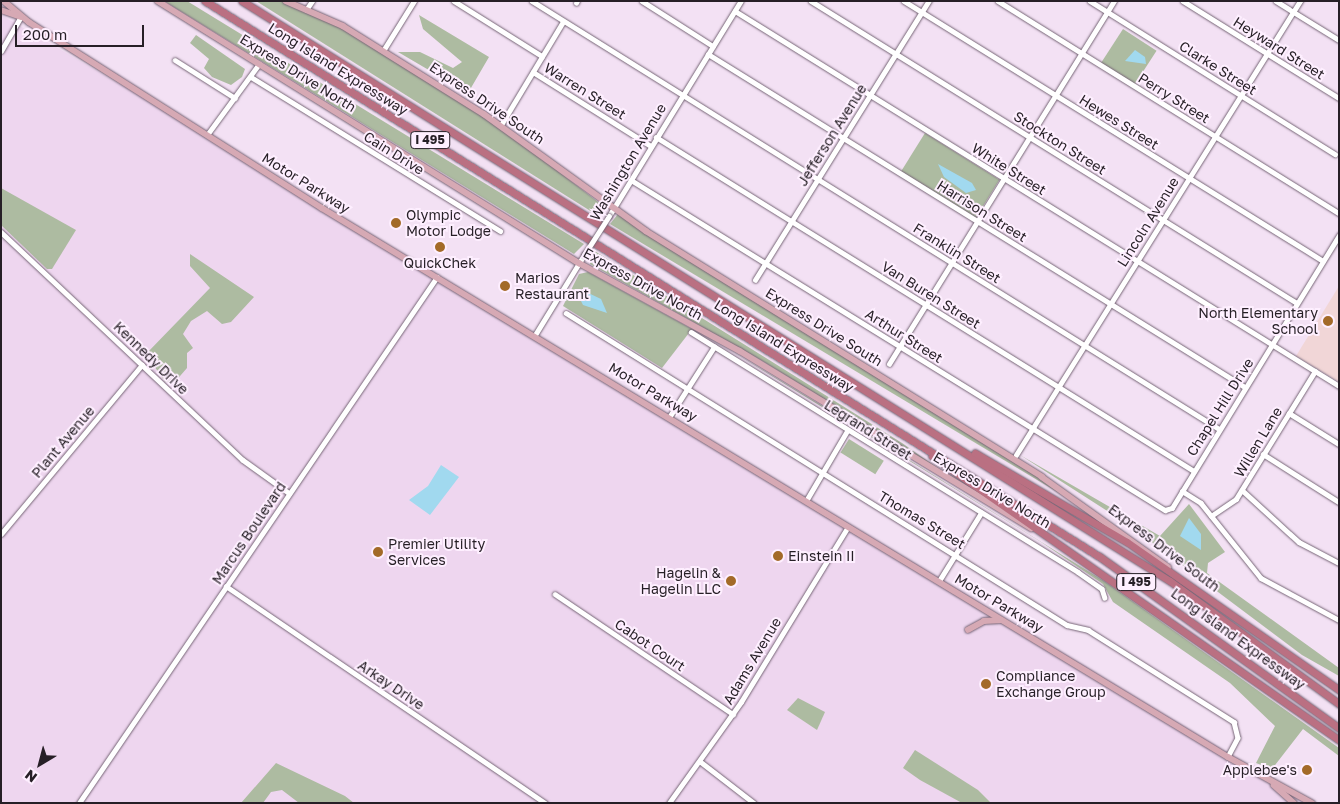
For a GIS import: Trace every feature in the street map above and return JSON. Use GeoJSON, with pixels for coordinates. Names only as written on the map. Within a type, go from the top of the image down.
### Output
{"type":"FeatureCollection","features":[{"type":"Feature","properties":{"kind":"highway"},"geometry":{"type":"LineString","coordinates":[[198,1],[268,40]]}},
{"type":"Feature","properties":{"kind":"highway","name":"Long Island Expressway"},"geometry":{"type":"LineString","coordinates":[[205,1],[1100,557],[1339,728]]}},
{"type":"Feature","properties":{"kind":"highway","name":"Long Island Expressway"},"geometry":{"type":"LineString","coordinates":[[242,1],[1170,581],[1339,704]]}},
{"type":"Feature","properties":{"kind":"highway"},"geometry":{"type":"LineString","coordinates":[[248,1],[312,45]]}},
{"type":"Feature","properties":{"kind":"highway"},"geometry":{"type":"LineString","coordinates":[[949,442],[991,460],[1183,579]]}},
{"type":"Feature","properties":{"kind":"highway"},"geometry":{"type":"LineString","coordinates":[[925,449],[941,465],[1042,534]]}},
{"type":"Feature","properties":{"kind":"highway","name":"Express Drive North"},"geometry":{"type":"LineString","coordinates":[[1042,534],[1190,632],[1337,739]]}},
{"type":"Feature","properties":{"kind":"highway","name":"Express Drive South"},"geometry":{"type":"LineString","coordinates":[[1183,579],[1339,690]]}},
{"type":"Feature","properties":{"kind":"highway"},"geometry":{"type":"LineString","coordinates":[[1291,656],[1339,684]]}},
{"type":"Feature","properties":{"kind":"main road","name":"Motor Parkway"},"geometry":{"type":"LineString","coordinates":[[4,1],[21,17],[207,135],[1274,785],[1312,803]]}},
{"type":"Feature","properties":{"kind":"main road","name":"Express Drive North"},"geometry":{"type":"LineString","coordinates":[[158,1],[579,263],[747,355],[1042,534]]}},
{"type":"Feature","properties":{"kind":"main road","name":"Express Drive South"},"geometry":{"type":"LineString","coordinates":[[286,1],[383,51],[501,125],[613,208],[1048,481],[1183,579]]}},
{"type":"Feature","properties":{"kind":"main road","name":"Motor Parkway"},"geometry":{"type":"LineString","coordinates":[[1,10],[21,17]]}},
{"type":"Feature","properties":{"kind":"main road"},"geometry":{"type":"LineString","coordinates":[[968,630],[984,621],[1003,620]]}},
{"type":"Feature","properties":{"kind":"main road","name":"Motor Parkway"},"geometry":{"type":"LineString","coordinates":[[1274,785],[1294,803]]}},
{"type":"Feature","properties":{"kind":"street"},"geometry":{"type":"LineString","coordinates":[[306,10],[312,1]]}},
{"type":"Feature","properties":{"kind":"street"},"geometry":{"type":"LineString","coordinates":[[383,51],[414,1]]}},
{"type":"Feature","properties":{"kind":"street","name":"Warren Street"},"geometry":{"type":"LineString","coordinates":[[454,1],[542,56]]}},
{"type":"Feature","properties":{"kind":"street","name":"Franklin Street"},"geometry":{"type":"LineString","coordinates":[[532,1],[1219,430]]}},
{"type":"Feature","properties":{"kind":"street"},"geometry":{"type":"LineString","coordinates":[[642,1],[713,46]]}},
{"type":"Feature","properties":{"kind":"street","name":"Washington Avenue"},"geometry":{"type":"LineString","coordinates":[[535,335],[741,1]]}},
{"type":"Feature","properties":{"kind":"street","name":"Stockton Street"},"geometry":{"type":"LineString","coordinates":[[810,1],[1297,303]]}},
{"type":"Feature","properties":{"kind":"street","name":"Hewes Street"},"geometry":{"type":"LineString","coordinates":[[904,1],[1323,261]]}},
{"type":"Feature","properties":{"kind":"street","name":"Jefferson Avenue"},"geometry":{"type":"LineString","coordinates":[[755,280],[928,1]]}},
{"type":"Feature","properties":{"kind":"street","name":"Perry Street"},"geometry":{"type":"LineString","coordinates":[[998,1],[1215,138],[1339,213]]}},
{"type":"Feature","properties":{"kind":"street","name":"Clarke Street"},"geometry":{"type":"LineString","coordinates":[[1090,1],[1336,154]]}},
{"type":"Feature","properties":{"kind":"street"},"geometry":{"type":"LineString","coordinates":[[889,364],[898,346],[950,262],[1114,1]]}},
{"type":"Feature","properties":{"kind":"street","name":"Heyward Street"},"geometry":{"type":"LineString","coordinates":[[1182,1],[1339,98]]}},
{"type":"Feature","properties":{"kind":"street"},"geometry":{"type":"LineString","coordinates":[[1276,1],[1339,40]]}},
{"type":"Feature","properties":{"kind":"street","name":"Lincoln Avenue"},"geometry":{"type":"LineString","coordinates":[[1016,455],[1300,1]]}},
{"type":"Feature","properties":{"kind":"street","name":"White Street"},"geometry":{"type":"LineString","coordinates":[[735,12],[1339,386]]}},
{"type":"Feature","properties":{"kind":"street"},"geometry":{"type":"LineString","coordinates":[[1,51],[21,17]]}},
{"type":"Feature","properties":{"kind":"street"},"geometry":{"type":"LineString","coordinates":[[501,125],[563,22]]}},
{"type":"Feature","properties":{"kind":"street","name":"Harrison Street"},"geometry":{"type":"LineString","coordinates":[[708,54],[1245,387]]}},
{"type":"Feature","properties":{"kind":"street"},"geometry":{"type":"LineString","coordinates":[[175,60],[235,98]]}},
{"type":"Feature","properties":{"kind":"street"},"geometry":{"type":"LineString","coordinates":[[207,135],[260,64]]}},
{"type":"Feature","properties":{"kind":"street","name":"Warren Street"},"geometry":{"type":"LineString","coordinates":[[533,72],[651,146]]}},
{"type":"Feature","properties":{"kind":"street","name":"Cain Drive"},"geometry":{"type":"LineString","coordinates":[[251,77],[500,231]]}},
{"type":"Feature","properties":{"kind":"street","name":"Van Buren Street"},"geometry":{"type":"LineString","coordinates":[[656,137],[1194,472]]}},
{"type":"Feature","properties":{"kind":"street","name":"Arthur Street"},"geometry":{"type":"LineString","coordinates":[[631,180],[1165,510]]}},
{"type":"Feature","properties":{"kind":"street","name":"Kennedy Drive"},"geometry":{"type":"LineString","coordinates":[[1,232],[243,460],[289,493]]}},
{"type":"Feature","properties":{"kind":"street","name":"Chapel Hill Drive"},"geometry":{"type":"LineString","coordinates":[[1165,510],[1172,508],[1339,235]]}},
{"type":"Feature","properties":{"kind":"street","name":"Marcus Boulevard"},"geometry":{"type":"LineString","coordinates":[[80,803],[437,276]]}},
{"type":"Feature","properties":{"kind":"street","name":"Thomas Street"},"geometry":{"type":"LineString","coordinates":[[566,314],[956,553],[1066,625],[1088,630],[1234,722],[1238,738],[1228,757]]}},
{"type":"Feature","properties":{"kind":"street","name":"Legrand Street"},"geometry":{"type":"LineString","coordinates":[[691,332],[847,431],[1078,572],[1102,588],[1105,598]]}},
{"type":"Feature","properties":{"kind":"street"},"geometry":{"type":"LineString","coordinates":[[670,416],[714,347]]}},
{"type":"Feature","properties":{"kind":"street","name":"Plant Avenue"},"geometry":{"type":"LineString","coordinates":[[1,534],[142,365]]}},
{"type":"Feature","properties":{"kind":"street","name":"Willen Lane"},"geometry":{"type":"LineString","coordinates":[[1211,516],[1242,490],[1315,371]]}},
{"type":"Feature","properties":{"kind":"street"},"geometry":{"type":"LineString","coordinates":[[1289,413],[1339,444]]}},
{"type":"Feature","properties":{"kind":"street"},"geometry":{"type":"LineString","coordinates":[[806,501],[847,431]]}},
{"type":"Feature","properties":{"kind":"street"},"geometry":{"type":"LineString","coordinates":[[1263,454],[1339,502]]}},
{"type":"Feature","properties":{"kind":"street"},"geometry":{"type":"LineString","coordinates":[[1242,490],[1304,546],[1339,563]]}},
{"type":"Feature","properties":{"kind":"street"},"geometry":{"type":"LineString","coordinates":[[1182,491],[1211,516],[1261,578],[1339,620]]}},
{"type":"Feature","properties":{"kind":"street"},"geometry":{"type":"LineString","coordinates":[[938,581],[981,512]]}},
{"type":"Feature","properties":{"kind":"street"},"geometry":{"type":"LineString","coordinates":[[1,523],[6,528]]}},
{"type":"Feature","properties":{"kind":"street","name":"Adams Avenue"},"geometry":{"type":"LineString","coordinates":[[669,803],[701,762],[733,714],[848,526]]}},
{"type":"Feature","properties":{"kind":"street","name":"Arkay Drive"},"geometry":{"type":"LineString","coordinates":[[226,586],[545,803]]}},
{"type":"Feature","properties":{"kind":"street","name":"Cabot Court"},"geometry":{"type":"LineString","coordinates":[[555,594],[733,714]]}},
{"type":"Feature","properties":{"kind":"street"},"geometry":{"type":"LineString","coordinates":[[701,762],[754,803]]}},
{"type":"Feature","properties":{"kind":"shaded area"},"geometry":{"type":"Polygon","coordinates":[[[1,15],[207,135],[1312,803],[1,803],[1,15]]]}},
{"type":"Feature","properties":{"kind":"shaded area","name":"North Elementary School"},"geometry":{"type":"Polygon","coordinates":[[[1339,286],[1339,382],[1296,356],[1339,286]]]}},
{"type":"Feature","properties":{"kind":"green space"},"geometry":{"type":"Polygon","coordinates":[[[164,1],[187,1],[584,244],[574,254],[164,1]]]}},
{"type":"Feature","properties":{"kind":"green space"},"geometry":{"type":"Polygon","coordinates":[[[256,1],[282,1],[341,28],[494,122],[606,208],[600,217],[256,1]]]}},
{"type":"Feature","properties":{"kind":"green space"},"geometry":{"type":"Polygon","coordinates":[[[419,15],[489,57],[468,93],[398,52],[420,52],[453,68],[462,62],[423,29],[419,15]]]}},
{"type":"Feature","properties":{"kind":"green space"},"geometry":{"type":"Polygon","coordinates":[[[1123,29],[1157,51],[1134,85],[1101,63],[1123,29]]]}},
{"type":"Feature","properties":{"kind":"green space"},"geometry":{"type":"Polygon","coordinates":[[[196,35],[245,69],[242,77],[231,85],[212,77],[204,68],[209,59],[190,43],[196,35]]]}},
{"type":"Feature","properties":{"kind":"green space"},"geometry":{"type":"Polygon","coordinates":[[[925,133],[1000,180],[976,218],[901,171],[925,133]]]}},
{"type":"Feature","properties":{"kind":"green space"},"geometry":{"type":"Polygon","coordinates":[[[1,188],[76,230],[52,269],[47,269],[1,225],[1,188]]]}},
{"type":"Feature","properties":{"kind":"green space"},"geometry":{"type":"Polygon","coordinates":[[[618,214],[1037,476],[1074,502],[610,224],[618,214]]]}},
{"type":"Feature","properties":{"kind":"green space"},"geometry":{"type":"Polygon","coordinates":[[[593,250],[902,443],[949,476],[759,359],[590,264],[593,250]]]}},
{"type":"Feature","properties":{"kind":"green space"},"geometry":{"type":"Polygon","coordinates":[[[190,254],[254,297],[231,322],[222,324],[207,311],[191,321],[183,334],[193,348],[187,353],[187,368],[174,383],[165,382],[146,354],[210,288],[190,266],[190,254]]]}},
{"type":"Feature","properties":{"kind":"green space"},"geometry":{"type":"Polygon","coordinates":[[[588,272],[692,329],[662,368],[563,306],[579,274],[588,272]]]}},
{"type":"Feature","properties":{"kind":"green space"},"geometry":{"type":"Polygon","coordinates":[[[731,351],[816,402],[1104,581],[1339,748],[1339,756],[1303,729],[1272,769],[1256,763],[1275,726],[1230,683],[1113,602],[1103,584],[1041,542],[731,351]]]}},
{"type":"Feature","properties":{"kind":"green space"},"geometry":{"type":"Polygon","coordinates":[[[849,439],[884,461],[875,474],[841,453],[849,439]]]}},
{"type":"Feature","properties":{"kind":"green space"},"geometry":{"type":"Polygon","coordinates":[[[1020,455],[1160,536],[1189,504],[1225,552],[1208,563],[1207,573],[1339,668],[1339,676],[1302,655],[1126,523],[1020,455]]]}},
{"type":"Feature","properties":{"kind":"green space"},"geometry":{"type":"Polygon","coordinates":[[[798,698],[825,712],[817,730],[787,710],[798,698]]]}},
{"type":"Feature","properties":{"kind":"green space"},"geometry":{"type":"Polygon","coordinates":[[[915,750],[978,790],[991,803],[962,803],[920,780],[903,768],[915,750]]]}},
{"type":"Feature","properties":{"kind":"green space"},"geometry":{"type":"Polygon","coordinates":[[[276,763],[345,796],[354,803],[299,803],[282,790],[271,792],[263,803],[241,803],[276,763]]]}},
{"type":"Feature","properties":{"kind":"water"},"geometry":{"type":"Polygon","coordinates":[[[1135,50],[1145,57],[1146,64],[1125,61],[1135,50]]]}},
{"type":"Feature","properties":{"kind":"water"},"geometry":{"type":"Polygon","coordinates":[[[938,164],[972,183],[976,190],[966,193],[944,177],[938,164]]]}},
{"type":"Feature","properties":{"kind":"water"},"geometry":{"type":"Polygon","coordinates":[[[582,290],[601,299],[607,313],[583,305],[577,293],[582,290]]]}},
{"type":"Feature","properties":{"kind":"water"},"geometry":{"type":"Polygon","coordinates":[[[441,465],[459,477],[430,515],[409,500],[428,486],[441,465]]]}},
{"type":"Feature","properties":{"kind":"water"},"geometry":{"type":"Polygon","coordinates":[[[1189,518],[1201,534],[1201,550],[1180,536],[1189,518]]]}},
{"type":"Feature","properties":{"kind":"place","name":"Olympic Motor Lodge"},"geometry":{"type":"Point","coordinates":[396,223]}},
{"type":"Feature","properties":{"kind":"place","name":"QuickChek"},"geometry":{"type":"Point","coordinates":[440,247]}},
{"type":"Feature","properties":{"kind":"place","name":"Marios Restaurant"},"geometry":{"type":"Point","coordinates":[505,286]}},
{"type":"Feature","properties":{"kind":"place","name":"North Elementary School"},"geometry":{"type":"Point","coordinates":[1328,321]}},
{"type":"Feature","properties":{"kind":"place","name":"Premier Utility Services"},"geometry":{"type":"Point","coordinates":[378,552]}},
{"type":"Feature","properties":{"kind":"place","name":"Einstein II"},"geometry":{"type":"Point","coordinates":[778,556]}},
{"type":"Feature","properties":{"kind":"place","name":"Hagelin & Hagelin LLC"},"geometry":{"type":"Point","coordinates":[731,581]}},
{"type":"Feature","properties":{"kind":"place","name":"Compliance Exchange Group"},"geometry":{"type":"Point","coordinates":[986,684]}},
{"type":"Feature","properties":{"kind":"place","name":"Applebee's"},"geometry":{"type":"Point","coordinates":[1307,770]}}]}
